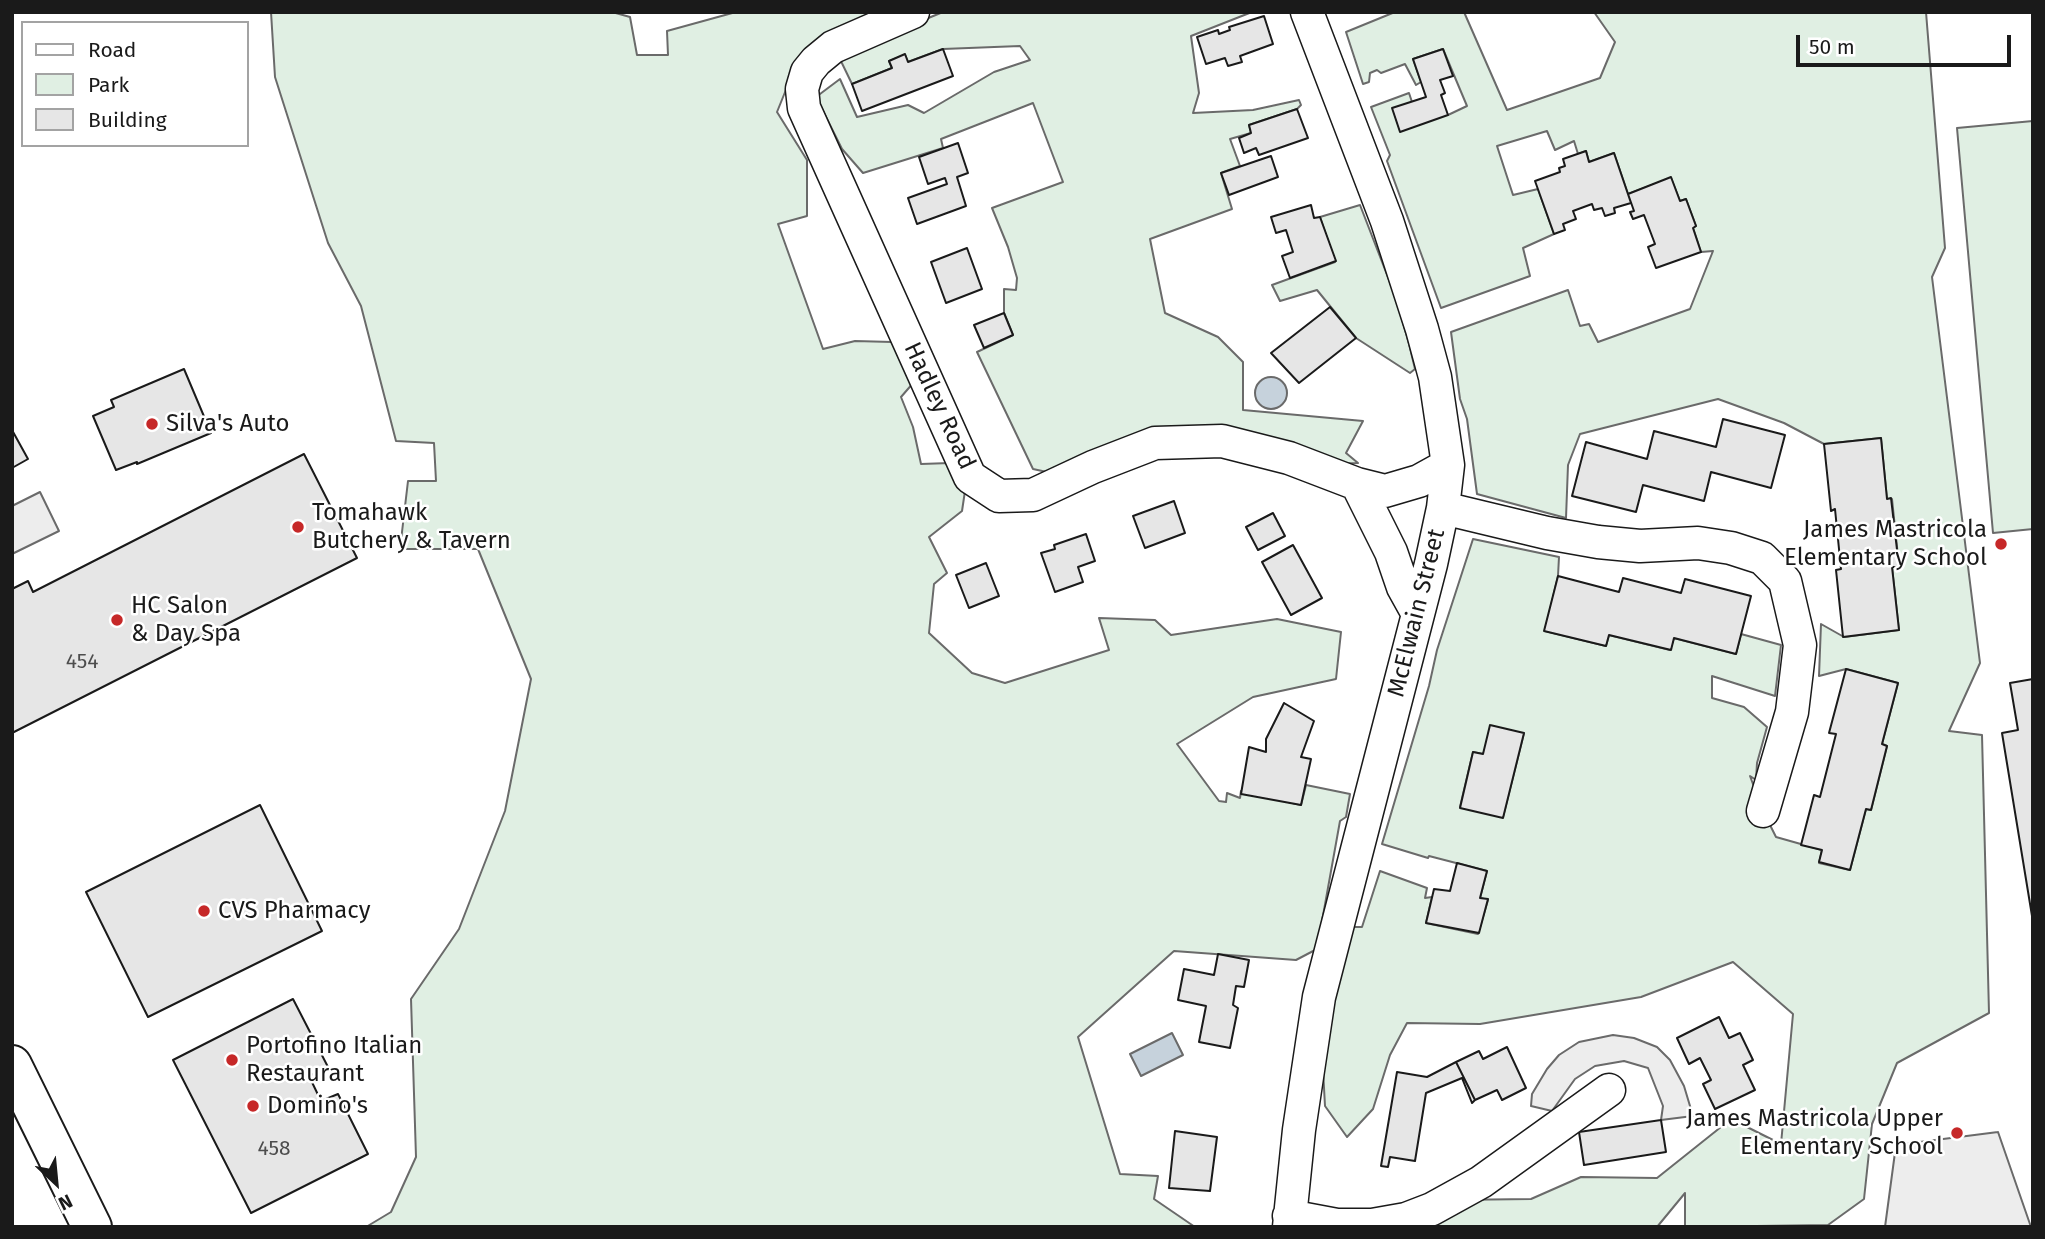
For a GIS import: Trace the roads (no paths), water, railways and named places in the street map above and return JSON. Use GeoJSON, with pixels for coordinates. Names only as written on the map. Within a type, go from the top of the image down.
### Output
{"type":"FeatureCollection","features":[{"type":"Feature","properties":{"kind":"main road"},"geometry":{"type":"LineString","coordinates":[[12,1065],[92,1227]]}},
{"type":"Feature","properties":{"kind":"street","name":"Hadley Road"},"geometry":{"type":"LineString","coordinates":[[913,12],[833,47],[817,61],[807,72],[802,89],[804,108],[970,477],[999,496],[1033,495],[1093,467],[1155,443],[1222,441],[1289,458],[1357,484],[1385,491],[1419,481],[1448,465]]}},
{"type":"Feature","properties":{"kind":"street","name":"McElwain Street"},"geometry":{"type":"LineString","coordinates":[[1289,1222],[1298,1130],[1319,997],[1418,614],[1443,508],[1448,465],[1437,389],[1422,329],[1387,221],[1307,12]]}},
{"type":"Feature","properties":{"kind":"street"},"geometry":{"type":"LineString","coordinates":[[1357,484],[1391,552],[1403,587],[1418,614]]}},
{"type":"Feature","properties":{"kind":"street"},"geometry":{"type":"LineString","coordinates":[[1443,508],[1547,533],[1598,542],[1640,546],[1698,543],[1731,548],[1762,558],[1785,581],[1800,645],[1792,712],[1763,811]]}},
{"type":"Feature","properties":{"kind":"street"},"geometry":{"type":"LineString","coordinates":[[1289,1222],[1372,1225],[1406,1219],[1432,1209],[1481,1182],[1609,1090]]}},
{"type":"Feature","properties":{"kind":"place","name":"Silva's Auto"},"geometry":{"type":"Point","coordinates":[152,424]}},
{"type":"Feature","properties":{"kind":"place","name":"Tomahawk Butchery & Tavern"},"geometry":{"type":"Point","coordinates":[298,527]}},
{"type":"Feature","properties":{"kind":"place","name":"James Mastricola Elementary School"},"geometry":{"type":"Point","coordinates":[2001,544]}},
{"type":"Feature","properties":{"kind":"place","name":"HC Salon & Day Spa"},"geometry":{"type":"Point","coordinates":[117,620]}},
{"type":"Feature","properties":{"kind":"place","name":"CVS Pharmacy"},"geometry":{"type":"Point","coordinates":[204,911]}},
{"type":"Feature","properties":{"kind":"place","name":"Portofino Italian Restaurant"},"geometry":{"type":"Point","coordinates":[232,1060]}},
{"type":"Feature","properties":{"kind":"place","name":"Domino's"},"geometry":{"type":"Point","coordinates":[253,1106]}},
{"type":"Feature","properties":{"kind":"place","name":"James Mastricola Upper Elementary School"},"geometry":{"type":"Point","coordinates":[1957,1133]}}]}
